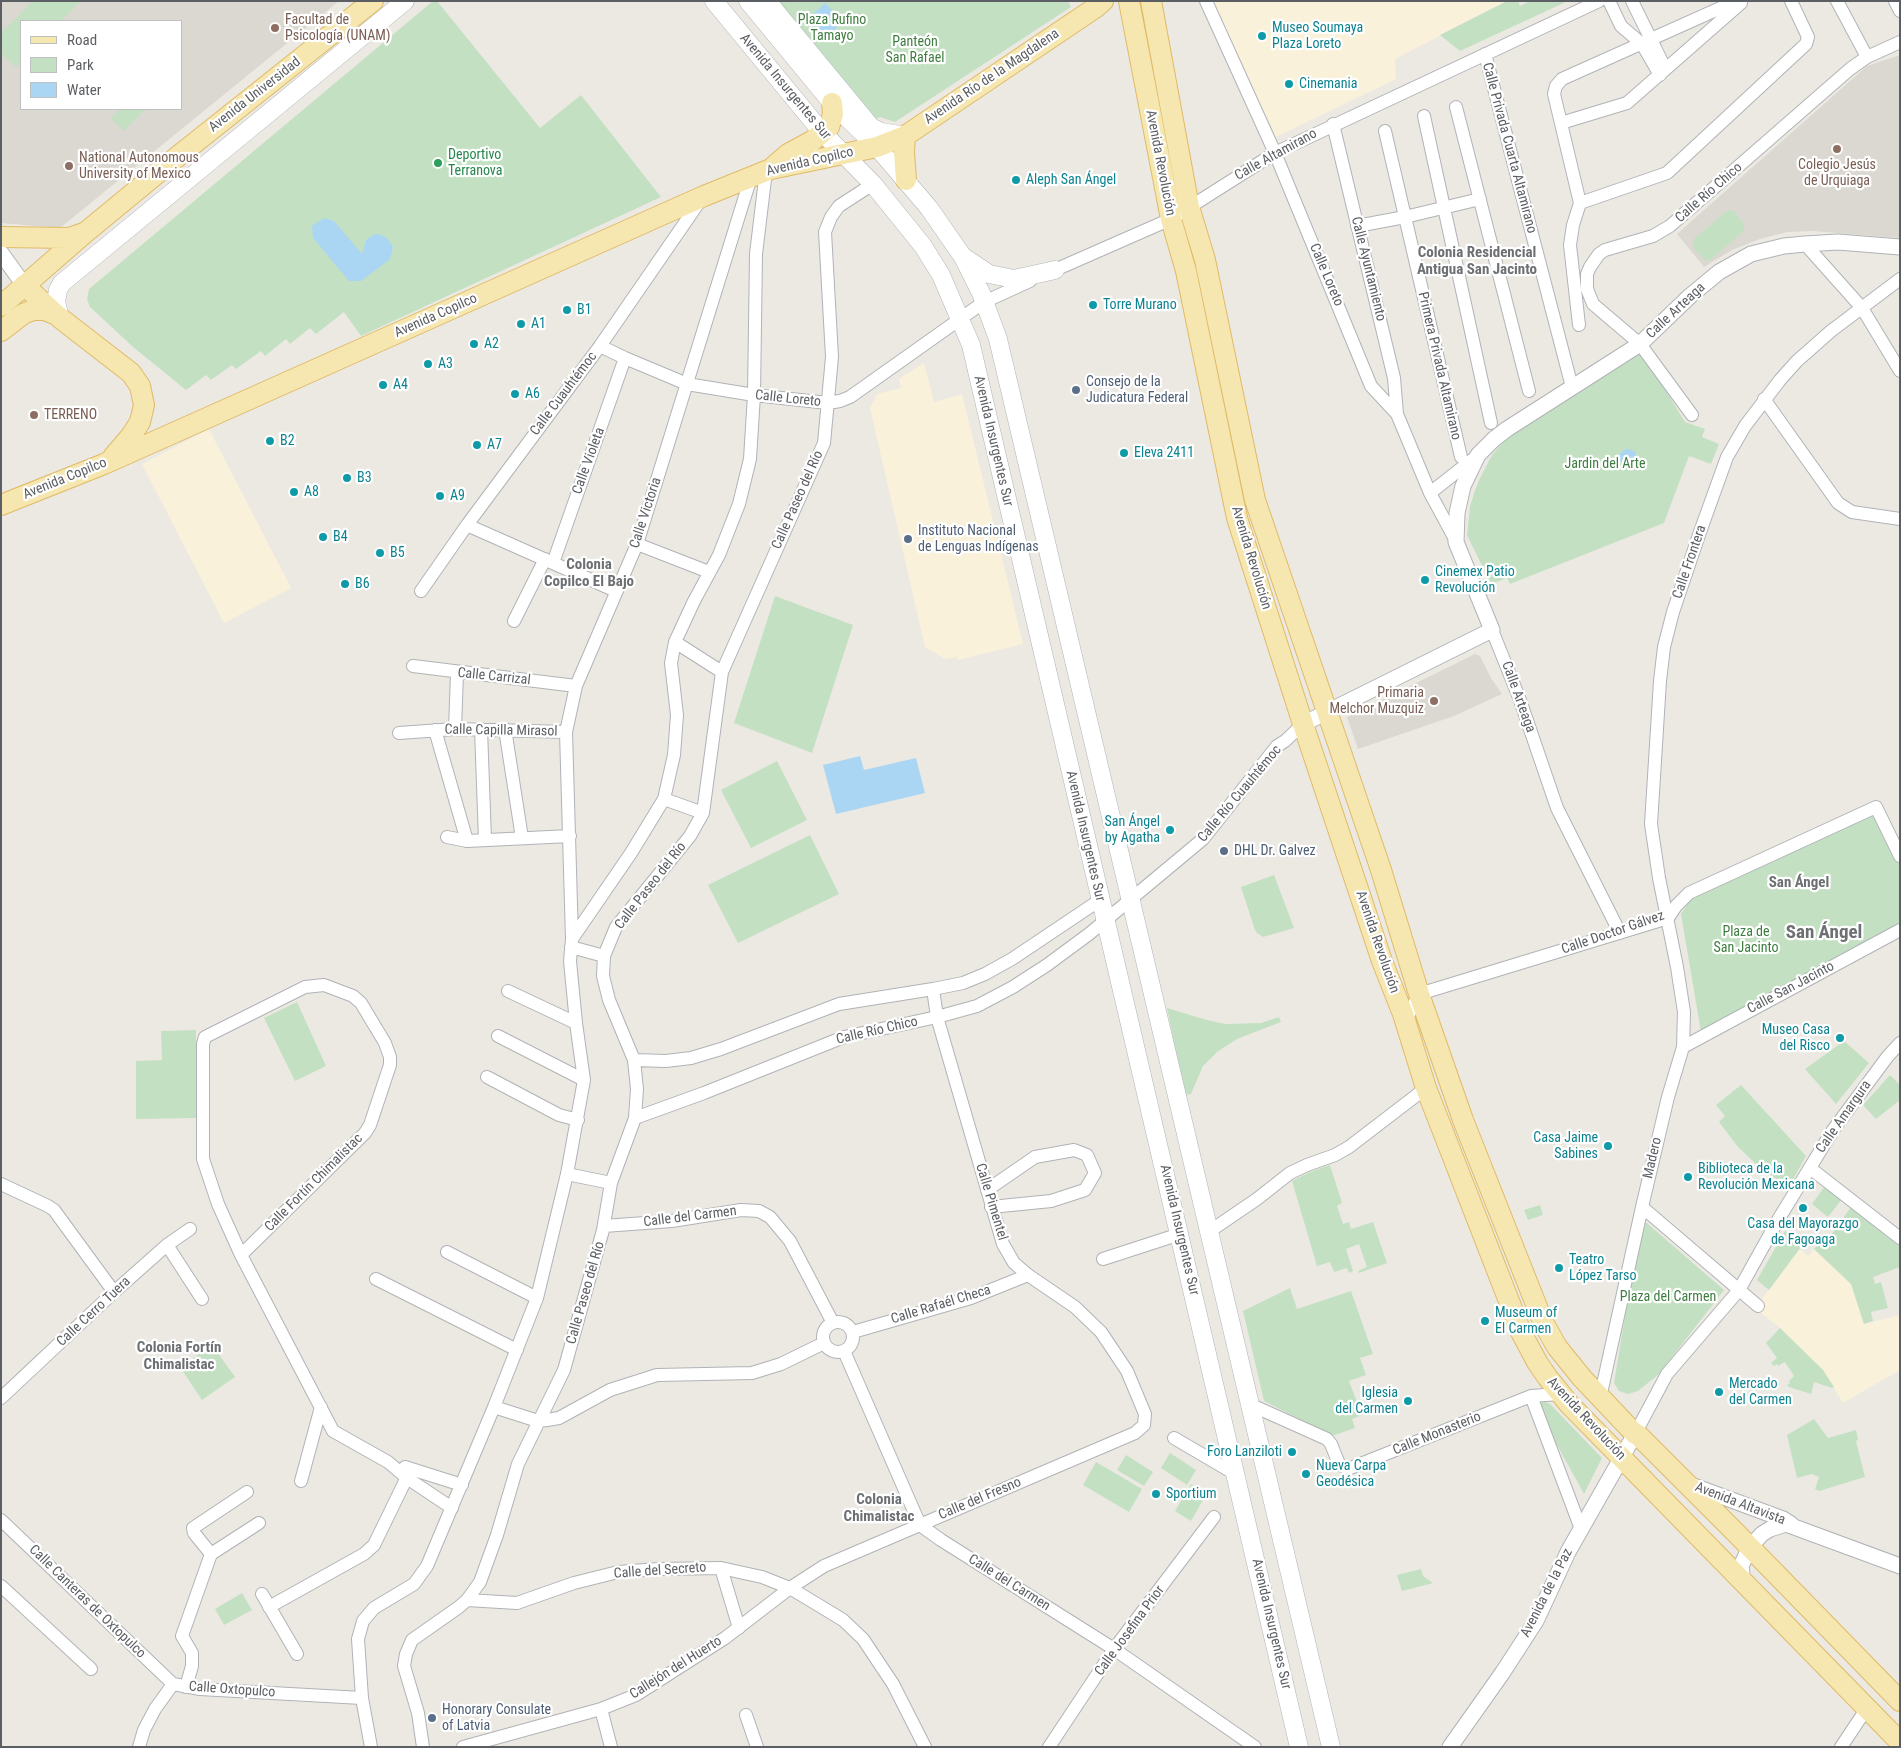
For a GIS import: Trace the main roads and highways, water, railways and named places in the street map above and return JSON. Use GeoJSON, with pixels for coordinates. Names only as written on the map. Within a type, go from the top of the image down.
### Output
{"type":"FeatureCollection","features":[{"type":"Feature","properties":{"kind":"main road","name":"Avenida Universidad"},"geometry":{"type":"LineString","coordinates":[[1,306],[86,232],[373,1]]}},
{"type":"Feature","properties":{"kind":"main road"},"geometry":{"type":"LineString","coordinates":[[60,318],[56,302],[58,290],[62,284],[405,1]]}},
{"type":"Feature","properties":{"kind":"main road","name":"Avenida Insurgentes Sur"},"geometry":{"type":"LineString","coordinates":[[714,1],[823,134],[873,184],[915,234],[934,261],[970,345],[1299,1747]]}},
{"type":"Feature","properties":{"kind":"main road","name":"Avenida Insurgentes Sur"},"geometry":{"type":"LineString","coordinates":[[748,1],[832,103],[877,146],[929,208],[963,257],[998,338],[1331,1747]]}},
{"type":"Feature","properties":{"kind":"main road"},"geometry":{"type":"LineString","coordinates":[[766,1],[872,127],[881,132],[905,136],[906,180]]}},
{"type":"Feature","properties":{"kind":"main road","name":"Avenida Revolución"},"geometry":{"type":"LineString","coordinates":[[1129,1],[1171,218],[1186,271],[1237,518],[1303,724],[1426,1088],[1521,1332],[1537,1362],[1560,1394],[1900,1742]]}},
{"type":"Feature","properties":{"kind":"main road","name":"Avenida Revolución"},"geometry":{"type":"LineString","coordinates":[[1151,1],[1189,207],[1205,260],[1255,500],[1381,870],[1419,994],[1463,1120],[1543,1322],[1557,1347],[1582,1378],[1634,1434],[1638,1434],[1898,1696]]}},
{"type":"Feature","properties":{"kind":"main road","name":"Avenida Río de la Magdalena"},"geometry":{"type":"LineString","coordinates":[[877,146],[905,136],[1098,4]]}},
{"type":"Feature","properties":{"kind":"main road"},"geometry":{"type":"LineString","coordinates":[[763,172],[788,154],[823,134],[832,120],[832,103]]}},
{"type":"Feature","properties":{"kind":"main road","name":"Avenida Copilco"},"geometry":{"type":"LineString","coordinates":[[1,505],[104,464],[704,196],[763,172],[877,146]]}},
{"type":"Feature","properties":{"kind":"main road"},"geometry":{"type":"LineString","coordinates":[[1,236],[69,238],[86,232]]}},
{"type":"Feature","properties":{"kind":"main road"},"geometry":{"type":"LineString","coordinates":[[963,257],[989,274],[1014,279],[1055,270]]}},
{"type":"Feature","properties":{"kind":"main road"},"geometry":{"type":"LineString","coordinates":[[24,285],[60,318],[131,373],[141,390],[144,405],[140,422],[123,446],[104,464]]}},
{"type":"Feature","properties":{"kind":"main road"},"geometry":{"type":"LineString","coordinates":[[1,331],[23,314],[33,310],[45,310],[60,318]]}},
{"type":"Feature","properties":{"kind":"water"},"geometry":{"type":"Polygon","coordinates":[[[825,3],[843,22],[824,39],[807,20],[825,3]]]}},
{"type":"Feature","properties":{"kind":"water"},"geometry":{"type":"Polygon","coordinates":[[[324,218],[334,221],[362,254],[366,240],[373,235],[378,234],[387,238],[393,247],[389,260],[361,281],[349,281],[313,238],[312,226],[324,218]]]}},
{"type":"Feature","properties":{"kind":"water"},"geometry":{"type":"Polygon","coordinates":[[[1628,449],[1634,452],[1637,458],[1634,464],[1628,467],[1622,464],[1619,458],[1622,452],[1628,449]]]}},
{"type":"Feature","properties":{"kind":"water"},"geometry":{"type":"Polygon","coordinates":[[[860,756],[864,770],[916,758],[925,793],[836,814],[823,765],[860,756]]]}},
{"type":"Feature","properties":{"kind":"place","name":"Facultad de Psicología (UNAM)"},"geometry":{"type":"Point","coordinates":[275,28]}},
{"type":"Feature","properties":{"kind":"place","name":"Museo Soumaya Plaza Loreto"},"geometry":{"type":"Point","coordinates":[1262,36]}},
{"type":"Feature","properties":{"kind":"place","name":"Cinemania"},"geometry":{"type":"Point","coordinates":[1289,84]}},
{"type":"Feature","properties":{"kind":"place","name":"Colegio Jesús de Urquiaga"},"geometry":{"type":"Point","coordinates":[1837,149]}},
{"type":"Feature","properties":{"kind":"place","name":"Deportivo Terranova"},"geometry":{"type":"Point","coordinates":[438,163]}},
{"type":"Feature","properties":{"kind":"place","name":"National Autonomous University of Mexico"},"geometry":{"type":"Point","coordinates":[69,166]}},
{"type":"Feature","properties":{"kind":"place","name":"Aleph San Ángel"},"geometry":{"type":"Point","coordinates":[1016,180]}},
{"type":"Feature","properties":{"kind":"place","name":"Torre Murano"},"geometry":{"type":"Point","coordinates":[1093,305]}},
{"type":"Feature","properties":{"kind":"place","name":"B1"},"geometry":{"type":"Point","coordinates":[567,310]}},
{"type":"Feature","properties":{"kind":"place","name":"A1"},"geometry":{"type":"Point","coordinates":[521,324]}},
{"type":"Feature","properties":{"kind":"place","name":"A2"},"geometry":{"type":"Point","coordinates":[474,344]}},
{"type":"Feature","properties":{"kind":"place","name":"A3"},"geometry":{"type":"Point","coordinates":[428,364]}},
{"type":"Feature","properties":{"kind":"place","name":"A4"},"geometry":{"type":"Point","coordinates":[383,385]}},
{"type":"Feature","properties":{"kind":"place","name":"Consejo de la Judicatura Federal"},"geometry":{"type":"Point","coordinates":[1076,390]}},
{"type":"Feature","properties":{"kind":"place","name":"A6"},"geometry":{"type":"Point","coordinates":[515,394]}},
{"type":"Feature","properties":{"kind":"place","name":"TERRENO"},"geometry":{"type":"Point","coordinates":[34,415]}},
{"type":"Feature","properties":{"kind":"place","name":"B2"},"geometry":{"type":"Point","coordinates":[270,441]}},
{"type":"Feature","properties":{"kind":"place","name":"A7"},"geometry":{"type":"Point","coordinates":[477,445]}},
{"type":"Feature","properties":{"kind":"place","name":"Eleva 2411"},"geometry":{"type":"Point","coordinates":[1124,453]}},
{"type":"Feature","properties":{"kind":"place","name":"B3"},"geometry":{"type":"Point","coordinates":[347,478]}},
{"type":"Feature","properties":{"kind":"place","name":"A8"},"geometry":{"type":"Point","coordinates":[294,492]}},
{"type":"Feature","properties":{"kind":"place","name":"A9"},"geometry":{"type":"Point","coordinates":[440,496]}},
{"type":"Feature","properties":{"kind":"place","name":"B4"},"geometry":{"type":"Point","coordinates":[323,537]}},
{"type":"Feature","properties":{"kind":"place","name":"Instituto Nacional de Lenguas Indígenas"},"geometry":{"type":"Point","coordinates":[908,539]}},
{"type":"Feature","properties":{"kind":"place","name":"B5"},"geometry":{"type":"Point","coordinates":[380,553]}},
{"type":"Feature","properties":{"kind":"place","name":"Cinemex Patio Revolución"},"geometry":{"type":"Point","coordinates":[1425,580]}},
{"type":"Feature","properties":{"kind":"place","name":"B6"},"geometry":{"type":"Point","coordinates":[345,584]}},
{"type":"Feature","properties":{"kind":"place","name":"Primaria Melchor Muzquiz"},"geometry":{"type":"Point","coordinates":[1434,701]}},
{"type":"Feature","properties":{"kind":"place","name":"San Ángel by Agatha"},"geometry":{"type":"Point","coordinates":[1170,830]}},
{"type":"Feature","properties":{"kind":"place","name":"DHL Dr. Galvez"},"geometry":{"type":"Point","coordinates":[1224,851]}},
{"type":"Feature","properties":{"kind":"place","name":"Museo Casa del Risco"},"geometry":{"type":"Point","coordinates":[1840,1038]}},
{"type":"Feature","properties":{"kind":"place","name":"Casa Jaime Sabines"},"geometry":{"type":"Point","coordinates":[1608,1146]}},
{"type":"Feature","properties":{"kind":"place","name":"Biblioteca de la Revolución Mexicana"},"geometry":{"type":"Point","coordinates":[1688,1177]}},
{"type":"Feature","properties":{"kind":"place","name":"Casa del Mayorazgo de Fagoaga"},"geometry":{"type":"Point","coordinates":[1803,1208]}},
{"type":"Feature","properties":{"kind":"place","name":"Teatro López Tarso"},"geometry":{"type":"Point","coordinates":[1559,1268]}},
{"type":"Feature","properties":{"kind":"place","name":"Museum of El Carmen"},"geometry":{"type":"Point","coordinates":[1485,1321]}},
{"type":"Feature","properties":{"kind":"place","name":"Mercado del Carmen"},"geometry":{"type":"Point","coordinates":[1719,1392]}},
{"type":"Feature","properties":{"kind":"place","name":"Iglesia del Carmen"},"geometry":{"type":"Point","coordinates":[1408,1401]}},
{"type":"Feature","properties":{"kind":"place","name":"Foro Lanziloti"},"geometry":{"type":"Point","coordinates":[1292,1452]}},
{"type":"Feature","properties":{"kind":"place","name":"Nueva Carpa Geodésica"},"geometry":{"type":"Point","coordinates":[1306,1474]}},
{"type":"Feature","properties":{"kind":"place","name":"Sportium"},"geometry":{"type":"Point","coordinates":[1156,1494]}},
{"type":"Feature","properties":{"kind":"place","name":"Honorary Consulate of Latvia"},"geometry":{"type":"Point","coordinates":[432,1718]}},
{"type":"Feature","properties":{"kind":"district","name":"Colonia Residencial Antigua San Jacinto"},"geometry":{"type":"Point","coordinates":[1477,262]}},
{"type":"Feature","properties":{"kind":"district","name":"Colonia Copilco El Bajo"},"geometry":{"type":"Point","coordinates":[589,574]}},
{"type":"Feature","properties":{"kind":"district","name":"San Ángel"},"geometry":{"type":"Point","coordinates":[1799,883]}},
{"type":"Feature","properties":{"kind":"district","name":"San Ángel"},"geometry":{"type":"Point","coordinates":[1824,933]}},
{"type":"Feature","properties":{"kind":"district","name":"Colonia Fortín Chimalistac"},"geometry":{"type":"Point","coordinates":[179,1356]}},
{"type":"Feature","properties":{"kind":"district","name":"Colonia Chimalistac"},"geometry":{"type":"Point","coordinates":[879,1508]}},
{"type":"Feature","properties":{"kind":"park label","name":"Plaza Rufino Tamayo"},"geometry":{"type":"Point","coordinates":[832,28]}},
{"type":"Feature","properties":{"kind":"park label","name":"Panteón San Rafael"},"geometry":{"type":"Point","coordinates":[915,50]}},
{"type":"Feature","properties":{"kind":"park label","name":"Jardin del Arte"},"geometry":{"type":"Point","coordinates":[1605,464]}},
{"type":"Feature","properties":{"kind":"park label","name":"Plaza de San Jacinto"},"geometry":{"type":"Point","coordinates":[1746,940]}},
{"type":"Feature","properties":{"kind":"park label","name":"Plaza del Carmen"},"geometry":{"type":"Point","coordinates":[1668,1297]}}]}
